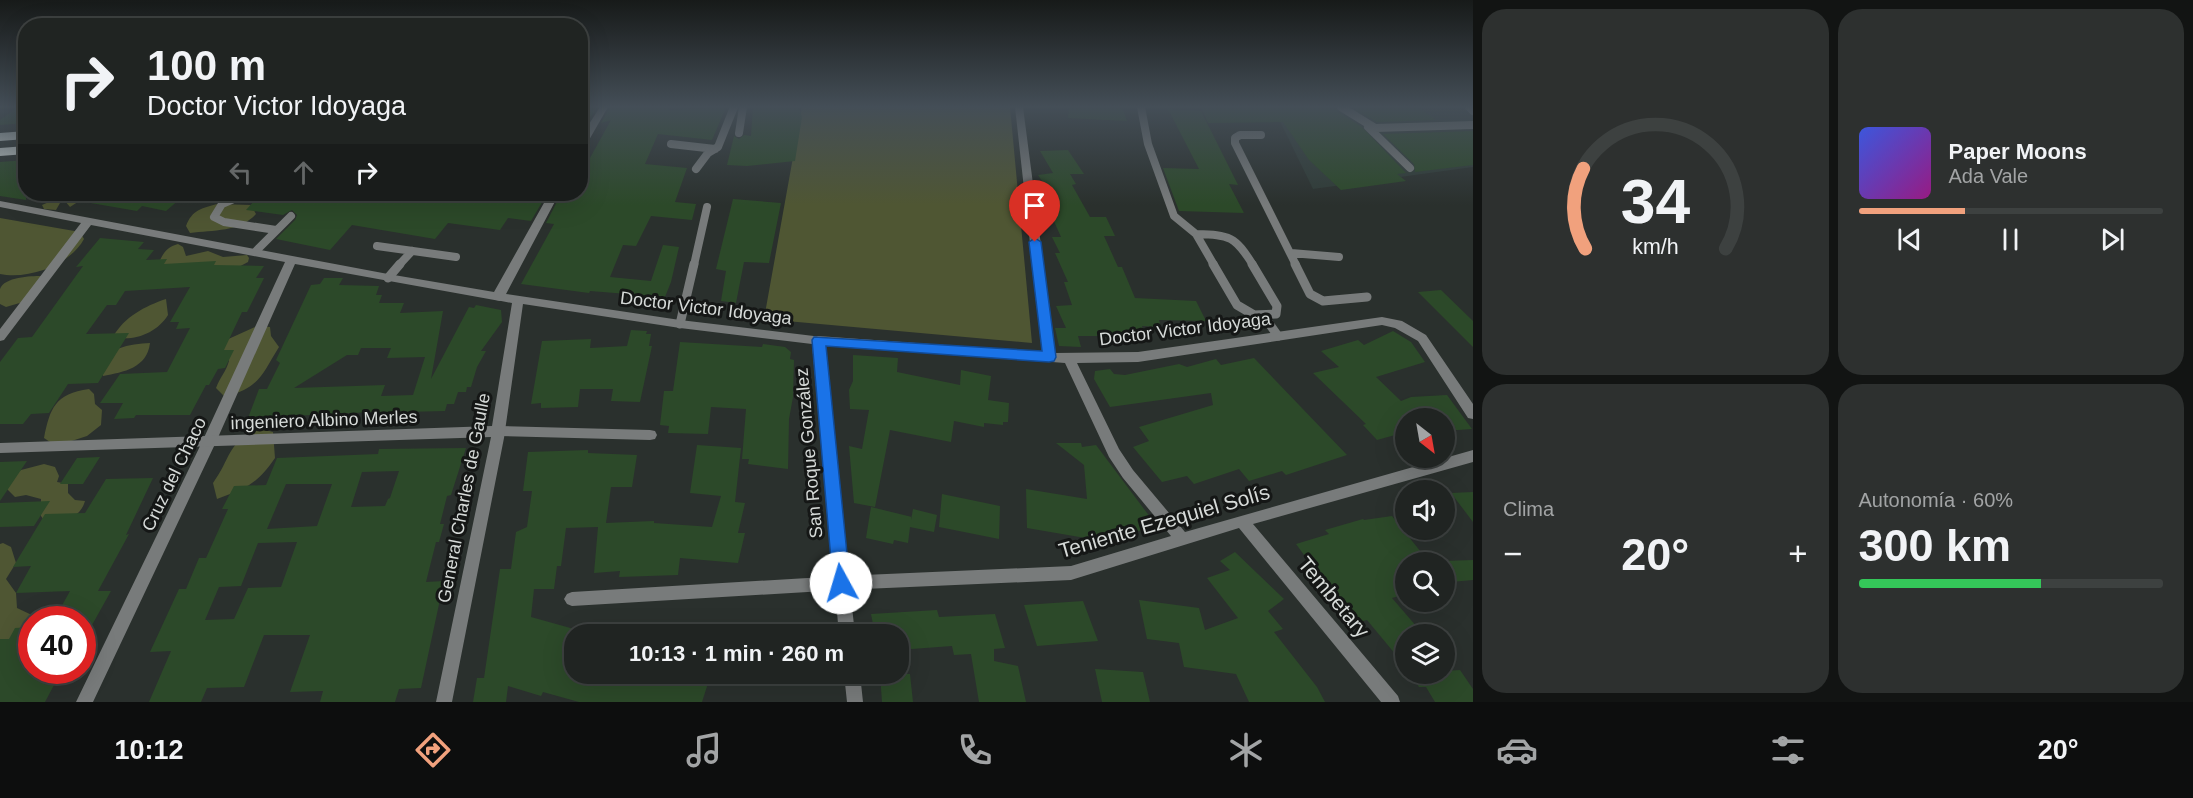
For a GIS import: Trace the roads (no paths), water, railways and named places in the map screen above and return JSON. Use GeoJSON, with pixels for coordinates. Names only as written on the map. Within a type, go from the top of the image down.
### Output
{"type":"FeatureCollection","features":[{"type":"Feature","properties":{"kind":"highway"},"geometry":{"type":"LineString","coordinates":[[0,152],[18,151]]}},
{"type":"Feature","properties":{"kind":"street"},"geometry":{"type":"LineString","coordinates":[[1023,140],[1049,357]]}},
{"type":"Feature","properties":{"kind":"street"},"geometry":{"type":"LineString","coordinates":[[500,297],[500,292],[550,201]]}},
{"type":"Feature","properties":{"kind":"street","name":"Doctor Victor Idoyaga"},"geometry":{"type":"LineString","coordinates":[[0,204],[518,301],[680,324],[818,340],[1069,360],[1138,357],[1382,321],[1398,324],[1413,331],[1429,347],[1473,414]]}},
{"type":"Feature","properties":{"kind":"street"},"geometry":{"type":"LineString","coordinates":[[0,337],[90,220]]}},
{"type":"Feature","properties":{"kind":"street","name":"Cruz del Chaco"},"geometry":{"type":"LineString","coordinates":[[84,702],[209,442],[292,259]]}},
{"type":"Feature","properties":{"kind":"street","name":"General Charles de Gaulle"},"geometry":{"type":"LineString","coordinates":[[444,702],[498,431],[518,301]]}},
{"type":"Feature","properties":{"kind":"street","name":"San Roque González"},"geometry":{"type":"LineString","coordinates":[[818,340],[846,624]]}},
{"type":"Feature","properties":{"kind":"street"},"geometry":{"type":"LineString","coordinates":[[1069,360],[1114,453],[1128,474],[1183,540]]}},
{"type":"Feature","properties":{"kind":"street","name":"ingeniero Albino Merles"},"geometry":{"type":"LineString","coordinates":[[0,448],[498,431],[650,435]]}},
{"type":"Feature","properties":{"kind":"street","name":"Teniente Ezequiel Solís"},"geometry":{"type":"LineString","coordinates":[[572,599],[841,583],[1071,573],[1242,521],[1473,456]]}},
{"type":"Feature","properties":{"kind":"street","name":"Tembetary"},"geometry":{"type":"LineString","coordinates":[[1242,521],[1392,702]]}},
{"type":"Feature","properties":{"kind":"street"},"geometry":{"type":"LineString","coordinates":[[853,684],[855,702]]}},
{"type":"Feature","properties":{"kind":"lane"},"geometry":{"type":"LineString","coordinates":[[696,169],[708,153],[715,149],[719,140]]}},
{"type":"Feature","properties":{"kind":"lane"},"geometry":{"type":"LineString","coordinates":[[1147,140],[1174,216],[1196,234],[1237,305],[1254,315],[1276,314],[1278,310],[1239,244],[1220,235],[1196,234]]}},
{"type":"Feature","properties":{"kind":"lane"},"geometry":{"type":"LineString","coordinates":[[1235,140],[1310,294],[1323,301],[1367,297]]}},
{"type":"Feature","properties":{"kind":"lane"},"geometry":{"type":"LineString","coordinates":[[1381,140],[1410,168]]}},
{"type":"Feature","properties":{"kind":"lane"},"geometry":{"type":"LineString","coordinates":[[671,144],[715,149]]}},
{"type":"Feature","properties":{"kind":"lane"},"geometry":{"type":"LineString","coordinates":[[226,201],[216,209],[214,217],[224,222],[276,230]]}},
{"type":"Feature","properties":{"kind":"lane"},"geometry":{"type":"LineString","coordinates":[[680,324],[707,207]]}},
{"type":"Feature","properties":{"kind":"lane"},"geometry":{"type":"LineString","coordinates":[[256,251],[291,216]]}},
{"type":"Feature","properties":{"kind":"lane"},"geometry":{"type":"LineString","coordinates":[[377,246],[456,257]]}},
{"type":"Feature","properties":{"kind":"lane"},"geometry":{"type":"LineString","coordinates":[[388,278],[412,251]]}},
{"type":"Feature","properties":{"kind":"lane"},"geometry":{"type":"LineString","coordinates":[[1291,253],[1340,256]]}},
{"type":"Feature","properties":{"kind":"lane"},"geometry":{"type":"LineString","coordinates":[[1263,315],[1278,336]]}}]}
